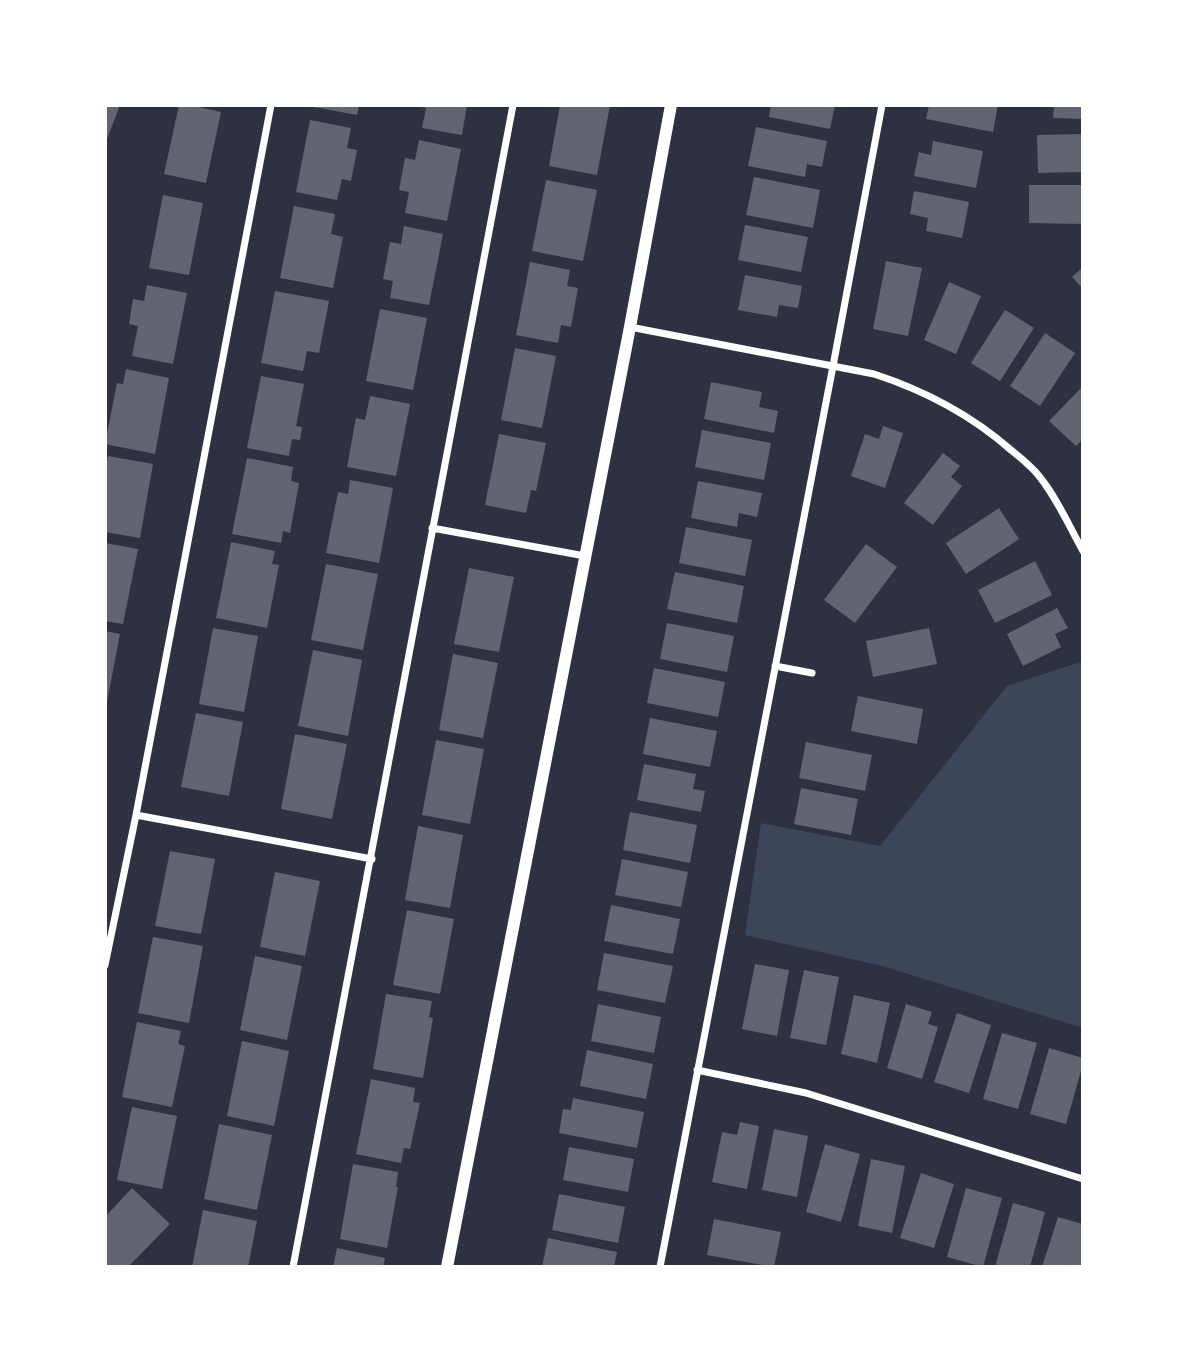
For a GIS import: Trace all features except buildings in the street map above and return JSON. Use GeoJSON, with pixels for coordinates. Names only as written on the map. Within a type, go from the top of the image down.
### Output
{"type":"FeatureCollection","features":[{"type":"Feature","properties":{"kind":"street"},"geometry":{"type":"LineString","coordinates":[[105,965],[271,105]]}},
{"type":"Feature","properties":{"kind":"street"},"geometry":{"type":"LineString","coordinates":[[293,1267],[513,105]]}},
{"type":"Feature","properties":{"kind":"street"},"geometry":{"type":"LineString","coordinates":[[447,1267],[671,105]]}},
{"type":"Feature","properties":{"kind":"street"},"geometry":{"type":"LineString","coordinates":[[660,1267],[882,105]]}},
{"type":"Feature","properties":{"kind":"street"},"geometry":{"type":"LineString","coordinates":[[630,327],[874,374],[927,393],[994,435],[1038,475],[1083,551]]}},
{"type":"Feature","properties":{"kind":"street"},"geometry":{"type":"LineString","coordinates":[[432,528],[585,556]]}},
{"type":"Feature","properties":{"kind":"street"},"geometry":{"type":"LineString","coordinates":[[775,666],[812,673]]}},
{"type":"Feature","properties":{"kind":"street"},"geometry":{"type":"LineString","coordinates":[[136,815],[372,859]]}},
{"type":"Feature","properties":{"kind":"street"},"geometry":{"type":"LineString","coordinates":[[697,1070],[806,1093],[1083,1179]]}},
{"type":"Feature","properties":{"kind":"shaded area"},"geometry":{"type":"Polygon","coordinates":[[[1083,661],[1083,1028],[882,966],[745,935],[761,823],[880,846],[1007,686],[1083,661]]]}}]}
